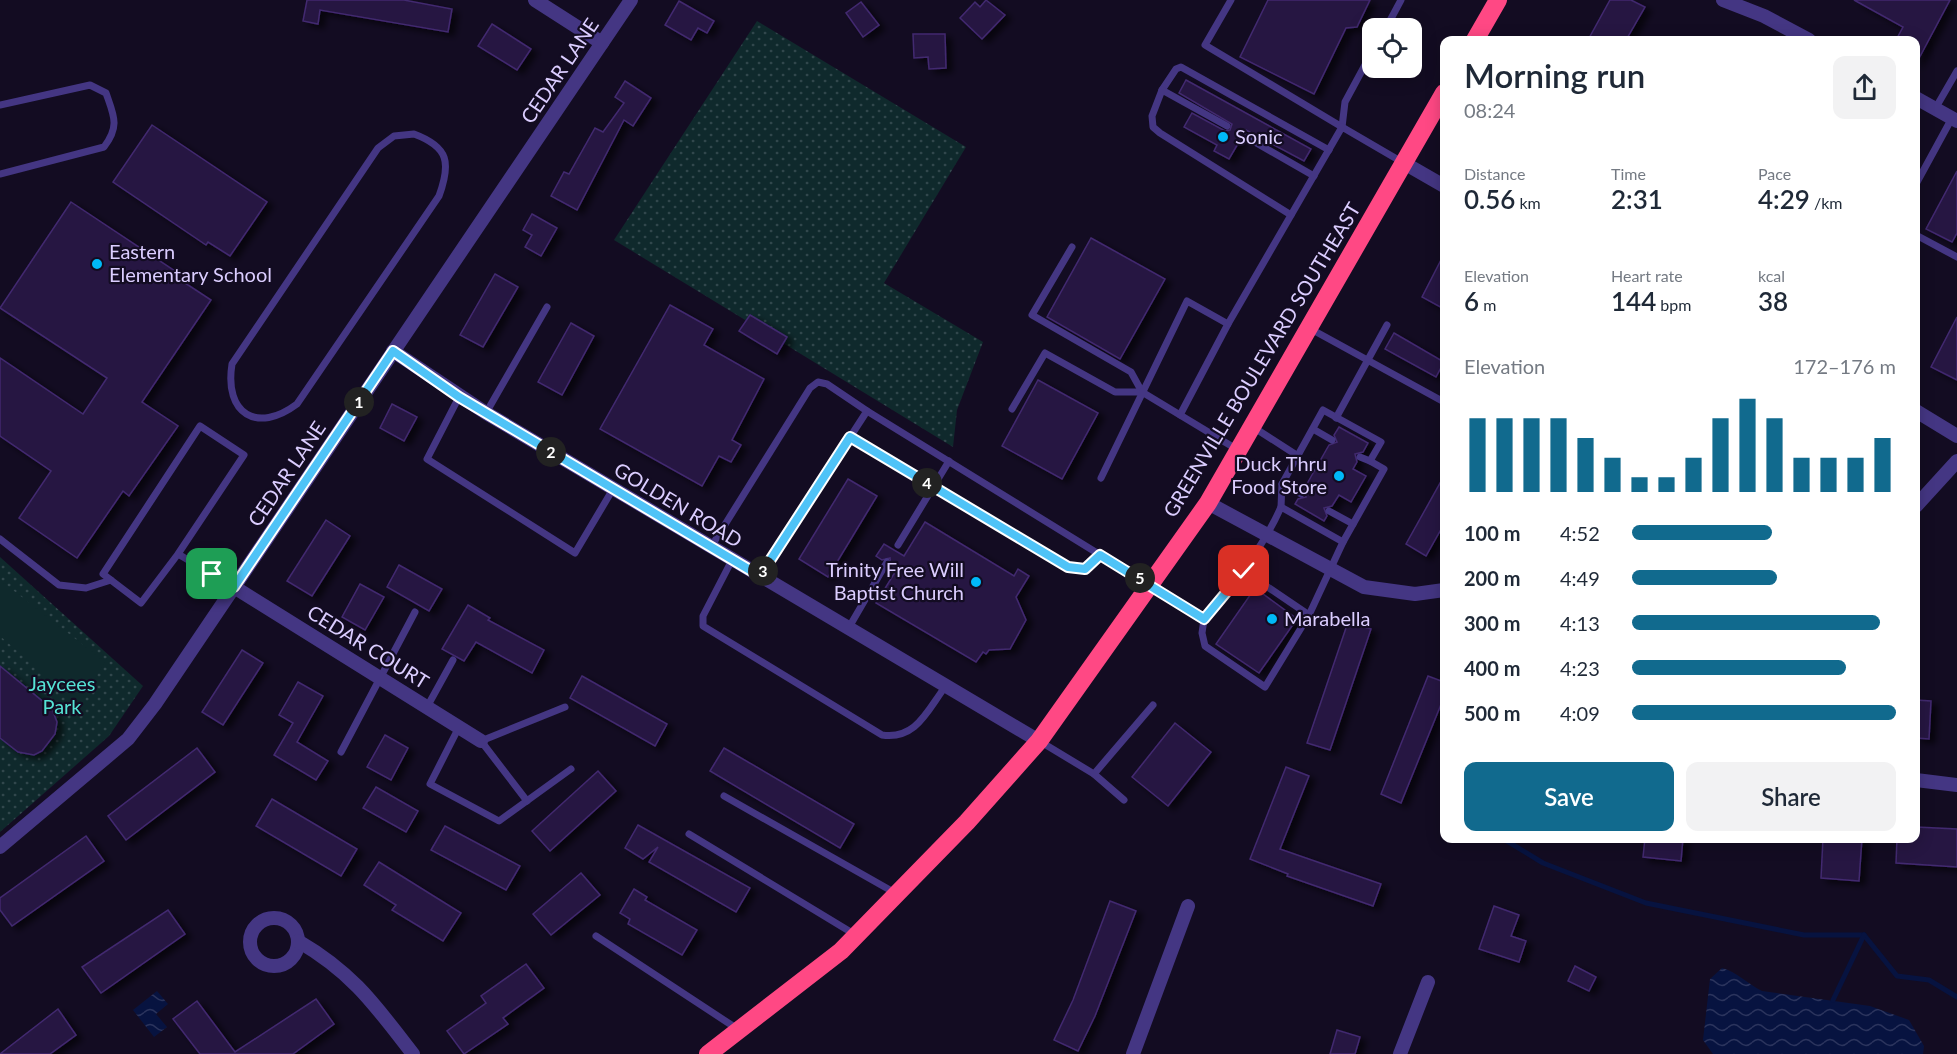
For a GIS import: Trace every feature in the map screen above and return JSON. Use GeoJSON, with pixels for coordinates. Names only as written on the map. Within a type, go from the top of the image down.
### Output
{"type":"FeatureCollection","features":[{"type":"Feature","properties":{"kind":"highway"},"geometry":{"type":"LineString","coordinates":[[1477,36],[1498,0]]}},
{"type":"Feature","properties":{"kind":"highway","name":"GREENVILLE BOULEVARD SOUTHEAST"},"geometry":{"type":"LineString","coordinates":[[708,1054],[841,951],[967,822],[1039,741],[1208,503],[1440,100]]}},
{"type":"Feature","properties":{"kind":"street"},"geometry":{"type":"LineString","coordinates":[[535,0],[602,43]]}},
{"type":"Feature","properties":{"kind":"street","name":"CEDAR LANE"},"geometry":{"type":"LineString","coordinates":[[0,847],[128,739],[155,704],[631,0]]}},
{"type":"Feature","properties":{"kind":"street"},"geometry":{"type":"LineString","coordinates":[[1731,1],[1802,36]]}},
{"type":"Feature","properties":{"kind":"street"},"geometry":{"type":"LineString","coordinates":[[1920,100],[1954,120]]}},
{"type":"Feature","properties":{"kind":"street"},"geometry":{"type":"LineString","coordinates":[[1404,163],[1440,184]]}},
{"type":"Feature","properties":{"kind":"street","name":"GOLDEN ROAD"},"geometry":{"type":"LineString","coordinates":[[393,351],[459,397],[1039,741]]}},
{"type":"Feature","properties":{"kind":"street"},"geometry":{"type":"LineString","coordinates":[[1920,413],[1957,436]]}},
{"type":"Feature","properties":{"kind":"street"},"geometry":{"type":"LineString","coordinates":[[1920,502],[1957,461]]}},
{"type":"Feature","properties":{"kind":"street"},"geometry":{"type":"LineString","coordinates":[[1208,503],[1364,587],[1415,594],[1440,591]]}},
{"type":"Feature","properties":{"kind":"street","name":"CEDAR COURT"},"geometry":{"type":"LineString","coordinates":[[234,587],[481,741]]}},
{"type":"Feature","properties":{"kind":"street"},"geometry":{"type":"LineString","coordinates":[[1920,780],[1957,785]]}},
{"type":"Feature","properties":{"kind":"street"},"geometry":{"type":"LineString","coordinates":[[1133,1054],[1188,906]]}},
{"type":"Feature","properties":{"kind":"street"},"geometry":{"type":"LineString","coordinates":[[298,941],[328,958],[359,985],[413,1054]]}},
{"type":"Feature","properties":{"kind":"street"},"geometry":{"type":"LineString","coordinates":[[1400,1054],[1428,982]]}},
{"type":"Feature","properties":{"kind":"lane"},"geometry":{"type":"LineString","coordinates":[[1231,0],[1205,45],[1404,163]]}},
{"type":"Feature","properties":{"kind":"lane"},"geometry":{"type":"LineString","coordinates":[[1391,18],[1401,0]]}},
{"type":"Feature","properties":{"kind":"lane"},"geometry":{"type":"LineString","coordinates":[[1291,215],[1153,127],[1152,116],[1162,90],[1176,69],[1181,67],[1329,150]]}},
{"type":"Feature","properties":{"kind":"lane"},"geometry":{"type":"LineString","coordinates":[[1180,415],[1228,324],[1342,127],[1345,102],[1362,71]]}},
{"type":"Feature","properties":{"kind":"lane"},"geometry":{"type":"LineString","coordinates":[[1935,109],[1957,71]]}},
{"type":"Feature","properties":{"kind":"lane"},"geometry":{"type":"LineString","coordinates":[[0,105],[90,85],[106,93],[115,119],[113,135],[104,147],[0,174]]}},
{"type":"Feature","properties":{"kind":"lane"},"geometry":{"type":"LineString","coordinates":[[1162,90],[1227,126]]}},
{"type":"Feature","properties":{"kind":"lane"},"geometry":{"type":"LineString","coordinates":[[1920,177],[1954,120]]}},
{"type":"Feature","properties":{"kind":"lane"},"geometry":{"type":"LineString","coordinates":[[414,134],[431,140],[443,153],[447,173],[439,196],[350,326],[297,404],[280,417],[262,418],[245,413],[234,402],[229,384],[232,364],[378,148],[394,136],[414,134]]}},
{"type":"Feature","properties":{"kind":"lane"},"geometry":{"type":"LineString","coordinates":[[1246,136],[1314,176]]}},
{"type":"Feature","properties":{"kind":"lane"},"geometry":{"type":"LineString","coordinates":[[1920,237],[1957,257]]}},
{"type":"Feature","properties":{"kind":"lane"},"geometry":{"type":"LineString","coordinates":[[1072,247],[1032,315],[1131,372],[1142,392],[1238,450]]}},
{"type":"Feature","properties":{"kind":"lane"},"geometry":{"type":"LineString","coordinates":[[1101,478],[1187,301],[1228,324]]}},
{"type":"Feature","properties":{"kind":"lane"},"geometry":{"type":"LineString","coordinates":[[486,413],[547,307]]}},
{"type":"Feature","properties":{"kind":"lane"},"geometry":{"type":"LineString","coordinates":[[1336,418],[1387,325]]}},
{"type":"Feature","properties":{"kind":"lane"},"geometry":{"type":"LineString","coordinates":[[1309,328],[1440,400]]}},
{"type":"Feature","properties":{"kind":"lane"},"geometry":{"type":"LineString","coordinates":[[1012,409],[1045,353],[1115,392],[1142,392]]}},
{"type":"Feature","properties":{"kind":"lane"},"geometry":{"type":"LineString","coordinates":[[711,547],[810,388],[818,382],[826,384],[1204,619]]}},
{"type":"Feature","properties":{"kind":"lane"},"geometry":{"type":"LineString","coordinates":[[459,397],[427,459],[575,553],[613,489]]}},
{"type":"Feature","properties":{"kind":"lane"},"geometry":{"type":"LineString","coordinates":[[1360,457],[1384,469],[1343,542],[1309,615],[1265,687],[1205,646],[1202,633],[1204,619],[1244,571],[1269,535],[1281,507],[1282,484],[1323,410],[1381,442],[1370,461]]}},
{"type":"Feature","properties":{"kind":"lane"},"geometry":{"type":"LineString","coordinates":[[760,576],[867,411]]}},
{"type":"Feature","properties":{"kind":"lane"},"geometry":{"type":"LineString","coordinates":[[200,426],[244,455],[178,554],[141,603],[103,574],[200,426]]}},
{"type":"Feature","properties":{"kind":"lane"},"geometry":{"type":"LineString","coordinates":[[1253,427],[1298,456]]}},
{"type":"Feature","properties":{"kind":"lane"},"geometry":{"type":"LineString","coordinates":[[1313,429],[1332,440]]}},
{"type":"Feature","properties":{"kind":"lane"},"geometry":{"type":"LineString","coordinates":[[850,437],[1068,567],[1085,569],[1100,555]]}},
{"type":"Feature","properties":{"kind":"lane"},"geometry":{"type":"LineString","coordinates":[[898,545],[949,461]]}},
{"type":"Feature","properties":{"kind":"lane"},"geometry":{"type":"LineString","coordinates":[[1282,484],[1301,494]]}},
{"type":"Feature","properties":{"kind":"lane"},"geometry":{"type":"LineString","coordinates":[[1281,507],[1343,542]]}},
{"type":"Feature","properties":{"kind":"lane"},"geometry":{"type":"LineString","coordinates":[[1329,511],[1353,524]]}},
{"type":"Feature","properties":{"kind":"lane"},"geometry":{"type":"LineString","coordinates":[[0,539],[59,585],[86,588],[111,580]]}},
{"type":"Feature","properties":{"kind":"lane"},"geometry":{"type":"LineString","coordinates":[[178,554],[234,587]]}},
{"type":"Feature","properties":{"kind":"lane"},"geometry":{"type":"LineString","coordinates":[[732,560],[703,616],[703,626],[882,735],[898,737],[912,730],[945,687]]}},
{"type":"Feature","properties":{"kind":"lane"},"geometry":{"type":"LineString","coordinates":[[848,629],[887,562]]}},
{"type":"Feature","properties":{"kind":"lane"},"geometry":{"type":"LineString","coordinates":[[1244,571],[1309,615]]}},
{"type":"Feature","properties":{"kind":"lane"},"geometry":{"type":"LineString","coordinates":[[341,752],[415,612]]}},
{"type":"Feature","properties":{"kind":"lane"},"geometry":{"type":"LineString","coordinates":[[427,707],[453,660]]}},
{"type":"Feature","properties":{"kind":"lane"},"geometry":{"type":"LineString","coordinates":[[1094,774],[1153,705]]}},
{"type":"Feature","properties":{"kind":"lane"},"geometry":{"type":"LineString","coordinates":[[526,801],[481,741],[565,707]]}},
{"type":"Feature","properties":{"kind":"lane"},"geometry":{"type":"LineString","coordinates":[[459,726],[430,784],[500,821],[571,769]]}},
{"type":"Feature","properties":{"kind":"lane"},"geometry":{"type":"LineString","coordinates":[[1039,741],[1094,774],[1124,800]]}},
{"type":"Feature","properties":{"kind":"lane"},"geometry":{"type":"LineString","coordinates":[[724,796],[897,894]]}},
{"type":"Feature","properties":{"kind":"lane"},"geometry":{"type":"LineString","coordinates":[[689,834],[856,936]]}},
{"type":"Feature","properties":{"kind":"lane"},"geometry":{"type":"LineString","coordinates":[[596,936],[739,1030]]}},
{"type":"Feature","properties":{"kind":"green space"},"geometry":{"type":"Polygon","coordinates":[[[757,21],[966,147],[884,283],[983,342],[957,410],[953,447],[614,240],[757,21]]]}},
{"type":"Feature","properties":{"kind":"green space","name":"Jaycees Park"},"geometry":{"type":"Polygon","coordinates":[[[0,557],[143,686],[109,736],[0,832],[0,557]]]}},
{"type":"Feature","properties":{"kind":"green space"},"geometry":{"type":"Polygon","coordinates":[[[0,580],[105,662],[79,704],[0,636],[0,580]]]}},
{"type":"Feature","properties":{"kind":"water"},"geometry":{"type":"Polygon","coordinates":[[[1722,968],[1733,972],[1762,991],[1870,1006],[1909,1020],[1924,1046],[1923,1054],[1713,1054],[1703,1040],[1710,979],[1722,968]]]}},
{"type":"Feature","properties":{"kind":"water"},"geometry":{"type":"Polygon","coordinates":[[[157,991],[168,1004],[156,1014],[167,1027],[154,1037],[133,1010],[157,991]]]}},
{"type":"Feature","properties":{"kind":"building"},"geometry":{"type":"Polygon","coordinates":[[[307,0],[404,0],[452,9],[448,32],[320,10],[318,24],[303,21],[307,0]]]}},
{"type":"Feature","properties":{"kind":"building"},"geometry":{"type":"Polygon","coordinates":[[[986,0],[1005,15],[982,39],[960,18],[975,2],[980,7],[986,0]]]}},
{"type":"Feature","properties":{"kind":"building"},"geometry":{"type":"Polygon","coordinates":[[[1268,0],[1370,0],[1357,27],[1346,28],[1314,94],[1240,57],[1268,0]]]}},
{"type":"Feature","properties":{"kind":"building"},"geometry":{"type":"Polygon","coordinates":[[[1610,0],[1631,0],[1645,7],[1628,36],[1590,36],[1610,0]]]}},
{"type":"Feature","properties":{"kind":"building"},"geometry":{"type":"Polygon","coordinates":[[[1854,0],[1950,0],[1920,56],[1920,36],[1898,36],[1903,27],[1854,0]]]}},
{"type":"Feature","properties":{"kind":"building"},"geometry":{"type":"Polygon","coordinates":[[[679,1],[714,21],[707,33],[698,28],[691,40],[665,25],[679,1]]]}},
{"type":"Feature","properties":{"kind":"building"},"geometry":{"type":"Polygon","coordinates":[[[861,2],[879,25],[863,37],[846,13],[861,2]]]}},
{"type":"Feature","properties":{"kind":"building"},"geometry":{"type":"Polygon","coordinates":[[[492,24],[531,49],[517,70],[478,46],[492,24]]]}},
{"type":"Feature","properties":{"kind":"building"},"geometry":{"type":"Polygon","coordinates":[[[913,34],[945,34],[946,68],[929,69],[928,57],[914,58],[913,34]]]}},
{"type":"Feature","properties":{"kind":"building","name":"Sonic"},"geometry":{"type":"Polygon","coordinates":[[[1186,80],[1311,149],[1304,161],[1246,130],[1229,159],[1214,151],[1217,145],[1184,127],[1192,113],[1225,131],[1230,130],[1232,124],[1179,93],[1186,80]]]}},
{"type":"Feature","properties":{"kind":"building"},"geometry":{"type":"Polygon","coordinates":[[[625,81],[651,98],[633,126],[624,120],[577,210],[551,196],[564,172],[569,174],[595,128],[603,132],[624,103],[615,97],[625,81]]]}},
{"type":"Feature","properties":{"kind":"building"},"geometry":{"type":"Polygon","coordinates":[[[152,125],[267,202],[230,256],[208,242],[206,245],[113,182],[152,125]]]}},
{"type":"Feature","properties":{"kind":"building"},"geometry":{"type":"Polygon","coordinates":[[[1957,171],[1957,233],[1952,242],[1926,229],[1957,171]]]}},
{"type":"Feature","properties":{"kind":"building"},"geometry":{"type":"Polygon","coordinates":[[[71,202],[184,277],[182,281],[211,300],[142,402],[178,426],[129,496],[123,491],[77,558],[19,518],[51,471],[0,436],[0,358],[83,414],[107,378],[0,308],[71,202]]]}},
{"type":"Feature","properties":{"kind":"building"},"geometry":{"type":"Polygon","coordinates":[[[532,214],[557,228],[541,256],[525,247],[532,235],[523,230],[532,214]]]}},
{"type":"Feature","properties":{"kind":"building"},"geometry":{"type":"Polygon","coordinates":[[[1091,238],[1165,279],[1120,359],[1047,317],[1091,238]]]}},
{"type":"Feature","properties":{"kind":"building"},"geometry":{"type":"Polygon","coordinates":[[[1440,262],[1440,307],[1422,297],[1440,262]]]}},
{"type":"Feature","properties":{"kind":"building"},"geometry":{"type":"Polygon","coordinates":[[[495,274],[518,287],[483,347],[460,335],[495,274]]]}},
{"type":"Feature","properties":{"kind":"building"},"geometry":{"type":"Polygon","coordinates":[[[670,305],[713,329],[704,345],[764,379],[732,440],[741,445],[731,462],[719,456],[702,486],[600,429],[670,305]]]}},
{"type":"Feature","properties":{"kind":"building"},"geometry":{"type":"Polygon","coordinates":[[[750,315],[787,337],[777,354],[739,331],[750,315]]]}},
{"type":"Feature","properties":{"kind":"building"},"geometry":{"type":"Polygon","coordinates":[[[1957,317],[1957,380],[1931,367],[1957,317]]]}},
{"type":"Feature","properties":{"kind":"building"},"geometry":{"type":"Polygon","coordinates":[[[571,323],[594,336],[562,395],[538,382],[571,323]]]}},
{"type":"Feature","properties":{"kind":"building"},"geometry":{"type":"Polygon","coordinates":[[[1394,333],[1440,360],[1440,370],[1436,377],[1385,349],[1394,333]]]}},
{"type":"Feature","properties":{"kind":"building"},"geometry":{"type":"Polygon","coordinates":[[[1038,380],[1098,413],[1062,479],[1002,446],[1038,380]]]}},
{"type":"Feature","properties":{"kind":"building"},"geometry":{"type":"Polygon","coordinates":[[[392,404],[417,417],[404,441],[380,428],[392,404]]]}},
{"type":"Feature","properties":{"kind":"building"},"geometry":{"type":"Polygon","coordinates":[[[1339,427],[1368,443],[1363,452],[1355,454],[1357,462],[1353,469],[1366,476],[1351,502],[1339,495],[1332,506],[1324,508],[1327,516],[1324,521],[1295,504],[1298,499],[1306,497],[1304,489],[1329,445],[1337,442],[1334,435],[1339,427]]]}},
{"type":"Feature","properties":{"kind":"building"},"geometry":{"type":"Polygon","coordinates":[[[848,479],[877,496],[828,577],[799,559],[848,479]]]}},
{"type":"Feature","properties":{"kind":"building"},"geometry":{"type":"Polygon","coordinates":[[[1440,483],[1440,531],[1426,556],[1406,544],[1440,483]]]}},
{"type":"Feature","properties":{"kind":"building"},"geometry":{"type":"Polygon","coordinates":[[[326,520],[350,536],[312,596],[287,581],[326,520]]]}},
{"type":"Feature","properties":{"kind":"building"},"geometry":{"type":"Polygon","coordinates":[[[925,522],[1014,576],[1018,569],[1029,576],[1016,597],[1026,620],[1010,649],[989,650],[986,654],[983,652],[976,662],[876,603],[897,569],[891,566],[890,558],[882,560],[876,556],[884,544],[904,556],[925,522]]]}},
{"type":"Feature","properties":{"kind":"building"},"geometry":{"type":"Polygon","coordinates":[[[399,565],[442,589],[429,611],[387,587],[399,565]]]}},
{"type":"Feature","properties":{"kind":"building"},"geometry":{"type":"Polygon","coordinates":[[[360,584],[384,597],[365,630],[342,617],[360,584]]]}},
{"type":"Feature","properties":{"kind":"building"},"geometry":{"type":"Polygon","coordinates":[[[1255,588],[1297,619],[1259,673],[1216,644],[1255,588]]]}},
{"type":"Feature","properties":{"kind":"building"},"geometry":{"type":"Polygon","coordinates":[[[468,605],[490,618],[488,620],[544,650],[532,673],[476,642],[464,661],[442,649],[468,605]]]}},
{"type":"Feature","properties":{"kind":"building"},"geometry":{"type":"Polygon","coordinates":[[[1348,622],[1371,629],[1330,750],[1307,743],[1348,622]]]}},
{"type":"Feature","properties":{"kind":"building"},"geometry":{"type":"Polygon","coordinates":[[[242,650],[263,663],[223,725],[202,712],[242,650]]]}},
{"type":"Feature","properties":{"kind":"building"},"geometry":{"type":"Polygon","coordinates":[[[0,666],[52,709],[57,722],[55,734],[42,751],[34,755],[18,752],[0,738],[0,666]]]}},
{"type":"Feature","properties":{"kind":"building"},"geometry":{"type":"Polygon","coordinates":[[[582,676],[667,724],[655,746],[570,698],[582,676]]]}},
{"type":"Feature","properties":{"kind":"building"},"geometry":{"type":"Polygon","coordinates":[[[1428,676],[1440,680],[1440,707],[1401,803],[1381,794],[1428,676]]]}},
{"type":"Feature","properties":{"kind":"building"},"geometry":{"type":"Polygon","coordinates":[[[298,682],[323,696],[297,742],[328,761],[316,780],[274,755],[293,723],[279,715],[298,682]]]}},
{"type":"Feature","properties":{"kind":"building"},"geometry":{"type":"Polygon","coordinates":[[[1920,700],[1931,701],[1929,739],[1920,738],[1920,700]]]}},
{"type":"Feature","properties":{"kind":"building"},"geometry":{"type":"Polygon","coordinates":[[[1175,723],[1211,752],[1168,806],[1132,777],[1175,723]]]}},
{"type":"Feature","properties":{"kind":"building"},"geometry":{"type":"Polygon","coordinates":[[[385,735],[408,748],[391,780],[367,767],[385,735]]]}},
{"type":"Feature","properties":{"kind":"building"},"geometry":{"type":"Polygon","coordinates":[[[197,748],[215,772],[126,840],[108,816],[197,748]]]}},
{"type":"Feature","properties":{"kind":"building"},"geometry":{"type":"Polygon","coordinates":[[[724,748],[854,824],[840,848],[710,771],[724,748]]]}},
{"type":"Feature","properties":{"kind":"building"},"geometry":{"type":"Polygon","coordinates":[[[1286,767],[1309,776],[1280,849],[1381,884],[1373,906],[1287,876],[1288,874],[1250,859],[1286,767]]]}},
{"type":"Feature","properties":{"kind":"building"},"geometry":{"type":"Polygon","coordinates":[[[598,771],[616,791],[550,851],[532,831],[598,771]]]}},
{"type":"Feature","properties":{"kind":"building"},"geometry":{"type":"Polygon","coordinates":[[[376,787],[418,811],[406,832],[363,808],[376,787]]]}},
{"type":"Feature","properties":{"kind":"building"},"geometry":{"type":"Polygon","coordinates":[[[272,799],[357,849],[341,876],[256,826],[272,799]]]}},
{"type":"Feature","properties":{"kind":"building"},"geometry":{"type":"Polygon","coordinates":[[[638,825],[750,888],[736,912],[649,862],[658,847],[643,859],[625,848],[638,825]]]}},
{"type":"Feature","properties":{"kind":"building"},"geometry":{"type":"Polygon","coordinates":[[[445,826],[520,866],[506,890],[431,850],[445,826]]]}},
{"type":"Feature","properties":{"kind":"building"},"geometry":{"type":"Polygon","coordinates":[[[1920,827],[1957,829],[1957,867],[1896,863],[1897,843],[1920,843],[1920,827]]]}},
{"type":"Feature","properties":{"kind":"building"},"geometry":{"type":"Polygon","coordinates":[[[86,836],[104,861],[12,926],[0,910],[0,898],[86,836]]]}},
{"type":"Feature","properties":{"kind":"building"},"geometry":{"type":"Polygon","coordinates":[[[1644,843],[1683,843],[1681,861],[1643,857],[1644,843]]]}},
{"type":"Feature","properties":{"kind":"building"},"geometry":{"type":"Polygon","coordinates":[[[1823,843],[1862,843],[1859,881],[1821,878],[1823,843]]]}},
{"type":"Feature","properties":{"kind":"building"},"geometry":{"type":"Polygon","coordinates":[[[379,862],[461,913],[443,941],[392,910],[396,905],[364,885],[379,862]]]}},
{"type":"Feature","properties":{"kind":"building"},"geometry":{"type":"Polygon","coordinates":[[[581,873],[600,895],[551,935],[533,914],[581,873]]]}},
{"type":"Feature","properties":{"kind":"building"},"geometry":{"type":"Polygon","coordinates":[[[634,889],[647,897],[645,900],[697,930],[682,955],[628,924],[630,919],[620,913],[634,889]]]}},
{"type":"Feature","properties":{"kind":"building"},"geometry":{"type":"Polygon","coordinates":[[[1110,901],[1136,911],[1095,1016],[1078,1051],[1054,1040],[1073,1000],[1110,901]]]}},
{"type":"Feature","properties":{"kind":"building"},"geometry":{"type":"Polygon","coordinates":[[[1494,906],[1519,915],[1511,936],[1526,941],[1519,962],[1479,949],[1494,906]]]}},
{"type":"Feature","properties":{"kind":"building"},"geometry":{"type":"Polygon","coordinates":[[[168,910],[185,934],[101,993],[82,967],[168,910]]]}},
{"type":"Feature","properties":{"kind":"building"},"geometry":{"type":"Polygon","coordinates":[[[526,964],[544,988],[503,1018],[508,1024],[464,1054],[447,1031],[486,1003],[481,996],[526,964]]]}},
{"type":"Feature","properties":{"kind":"building"},"geometry":{"type":"Polygon","coordinates":[[[1575,966],[1596,977],[1589,991],[1568,981],[1575,966]]]}},
{"type":"Feature","properties":{"kind":"building"},"geometry":{"type":"Polygon","coordinates":[[[316,999],[334,1024],[293,1054],[200,1054],[173,1019],[197,1001],[235,1052],[316,999]]]}},
{"type":"Feature","properties":{"kind":"building"},"geometry":{"type":"Polygon","coordinates":[[[58,1009],[76,1035],[50,1054],[0,1054],[58,1009]]]}},
{"type":"Feature","properties":{"kind":"building"},"geometry":{"type":"Polygon","coordinates":[[[1337,1030],[1360,1037],[1355,1054],[1330,1054],[1337,1030]]]}},
{"type":"Feature","properties":{"kind":"waterway"},"geometry":{"type":"LineString","coordinates":[[1510,843],[1543,863],[1646,903],[1804,935],[1864,935]]}},
{"type":"Feature","properties":{"kind":"waterway"},"geometry":{"type":"LineString","coordinates":[[1864,935],[1897,976],[1929,980],[1957,997]]}},
{"type":"Feature","properties":{"kind":"waterway"},"geometry":{"type":"LineString","coordinates":[[1833,1000],[1864,935]]}},
{"type":"Feature","properties":{"kind":"place","name":"Sonic"},"geometry":{"type":"Point","coordinates":[1223,137]}},
{"type":"Feature","properties":{"kind":"place","name":"Eastern Elementary School"},"geometry":{"type":"Point","coordinates":[97,264]}},
{"type":"Feature","properties":{"kind":"place","name":"Duck Thru Food Store"},"geometry":{"type":"Point","coordinates":[1339,476]}},
{"type":"Feature","properties":{"kind":"place","name":"Trinity Free Will Baptist Church"},"geometry":{"type":"Point","coordinates":[976,582]}},
{"type":"Feature","properties":{"kind":"place","name":"Marabella"},"geometry":{"type":"Point","coordinates":[1272,619]}},
{"type":"Feature","properties":{"kind":"route"},"geometry":{"type":"LineString","coordinates":[[212,574],[234,587],[393,351],[459,397],[760,576],[850,437],[1068,567],[1077,570],[1085,569],[1100,555],[1204,619],[1244,571]]}}]}
